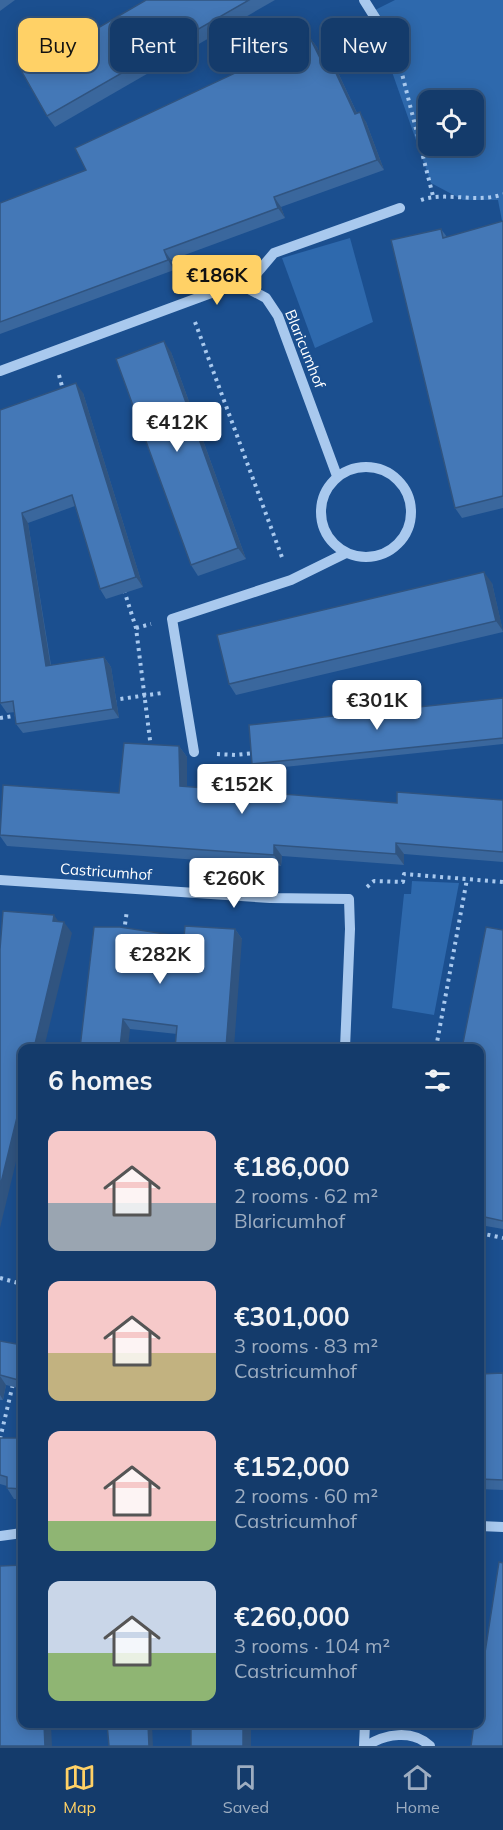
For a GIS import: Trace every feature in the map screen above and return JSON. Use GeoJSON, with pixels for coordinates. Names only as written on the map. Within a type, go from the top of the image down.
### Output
{"type":"FeatureCollection","features":[{"type":"Feature","properties":{"kind":"street"},"geometry":{"type":"LineString","coordinates":[[364,0],[375,18]]}},
{"type":"Feature","properties":{"kind":"street"},"geometry":{"type":"LineString","coordinates":[[0,371],[222,289],[245,287],[274,252],[400,208]]}},
{"type":"Feature","properties":{"kind":"street","name":"Blaricumhof"},"geometry":{"type":"LineString","coordinates":[[245,287],[267,298],[278,316],[337,476]]}},
{"type":"Feature","properties":{"kind":"street"},"geometry":{"type":"LineString","coordinates":[[366,466],[381,468],[404,486],[410,500],[412,515],[408,529],[400,542],[389,551],[375,557],[360,557],[346,553],[333,544],[325,531],[320,517],[324,495],[337,476],[351,469],[366,466]]}},
{"type":"Feature","properties":{"kind":"street"},"geometry":{"type":"LineString","coordinates":[[194,752],[172,619],[291,580],[346,553]]}},
{"type":"Feature","properties":{"kind":"street","name":"Castricumhof"},"geometry":{"type":"LineString","coordinates":[[0,880],[270,898],[350,899]]}},
{"type":"Feature","properties":{"kind":"street"},"geometry":{"type":"LineString","coordinates":[[345,1044],[350,899]]}},
{"type":"Feature","properties":{"kind":"street"},"geometry":{"type":"LineString","coordinates":[[484,1526],[503,1527]]}},
{"type":"Feature","properties":{"kind":"street"},"geometry":{"type":"LineString","coordinates":[[0,1536],[18,1534]]}},
{"type":"Feature","properties":{"kind":"street"},"geometry":{"type":"LineString","coordinates":[[365,1728],[365,1746]]}},
{"type":"Feature","properties":{"kind":"street"},"geometry":{"type":"LineString","coordinates":[[365,1746],[378,1738],[395,1735],[412,1736],[430,1746]]}},
{"type":"Feature","properties":{"kind":"path"},"geometry":{"type":"LineString","coordinates":[[402,72],[433,196]]}},
{"type":"Feature","properties":{"kind":"path"},"geometry":{"type":"LineString","coordinates":[[400,208],[433,196],[455,199],[503,195]]}},
{"type":"Feature","properties":{"kind":"path"},"geometry":{"type":"LineString","coordinates":[[168,244],[291,580]]}},
{"type":"Feature","properties":{"kind":"path"},"geometry":{"type":"LineString","coordinates":[[51,351],[65,395]]}},
{"type":"Feature","properties":{"kind":"path"},"geometry":{"type":"LineString","coordinates":[[122,584],[135,628],[152,749]]}},
{"type":"Feature","properties":{"kind":"path"},"geometry":{"type":"LineString","coordinates":[[111,701],[183,689]]}},
{"type":"Feature","properties":{"kind":"path"},"geometry":{"type":"LineString","coordinates":[[0,718],[22,714]]}},
{"type":"Feature","properties":{"kind":"path"},"geometry":{"type":"LineString","coordinates":[[194,752],[235,755],[259,753]]}},
{"type":"Feature","properties":{"kind":"path"},"geometry":{"type":"LineString","coordinates":[[350,899],[374,882],[403,882],[404,874],[503,882]]}},
{"type":"Feature","properties":{"kind":"path"},"geometry":{"type":"LineString","coordinates":[[437,1044],[467,879]]}},
{"type":"Feature","properties":{"kind":"path"},"geometry":{"type":"LineString","coordinates":[[124,934],[129,888]]}},
{"type":"Feature","properties":{"kind":"path"},"geometry":{"type":"LineString","coordinates":[[484,1234],[503,1238]]}},
{"type":"Feature","properties":{"kind":"path"},"geometry":{"type":"LineString","coordinates":[[0,1278],[18,1283]]}},
{"type":"Feature","properties":{"kind":"path"},"geometry":{"type":"LineString","coordinates":[[0,1439],[16,1374]]}},
{"type":"Feature","properties":{"kind":"shaded area"},"geometry":{"type":"Polygon","coordinates":[[[395,0],[503,0],[503,226],[498,200],[463,200],[431,183],[422,156],[484,156],[484,90],[418,90],[418,146],[392,72],[409,72],[409,18],[373,18],[371,12],[395,0]]]}},
{"type":"Feature","properties":{"kind":"shaded area"},"geometry":{"type":"Polygon","coordinates":[[[350,238],[373,322],[315,348],[282,258],[350,238]]]}},
{"type":"Feature","properties":{"kind":"shaded area"},"geometry":{"type":"Polygon","coordinates":[[[412,881],[459,883],[434,1015],[392,1008],[404,894],[411,894],[412,881]]]}},
{"type":"Feature","properties":{"kind":"building"},"geometry":{"type":"Polygon","coordinates":[[[146,0],[249,0],[218,18],[209,18],[209,23],[197,30],[197,18],[115,18],[146,0]]]}},
{"type":"Feature","properties":{"kind":"building"},"geometry":{"type":"Polygon","coordinates":[[[110,21],[110,72],[124,72],[47,116],[22,72],[98,72],[98,28],[110,21]]]}},
{"type":"Feature","properties":{"kind":"building"},"geometry":{"type":"Polygon","coordinates":[[[309,38],[321,57],[321,72],[335,72],[355,114],[360,112],[377,160],[274,197],[278,208],[164,250],[168,260],[0,322],[0,203],[86,170],[75,148],[237,72],[309,72],[309,38]]]}},
{"type":"Feature","properties":{"kind":"building"},"geometry":{"type":"Polygon","coordinates":[[[503,221],[503,496],[455,508],[391,240],[441,229],[443,238],[503,221]]]}},
{"type":"Feature","properties":{"kind":"building"},"geometry":{"type":"Polygon","coordinates":[[[164,341],[238,548],[191,565],[116,359],[164,341]]]}},
{"type":"Feature","properties":{"kind":"building"},"geometry":{"type":"Polygon","coordinates":[[[76,383],[136,577],[100,589],[72,495],[22,513],[46,666],[104,657],[113,709],[16,724],[13,701],[0,703],[0,410],[76,383]]]}},
{"type":"Feature","properties":{"kind":"building"},"geometry":{"type":"Polygon","coordinates":[[[484,572],[496,621],[229,684],[217,635],[484,572]]]}},
{"type":"Feature","properties":{"kind":"building"},"geometry":{"type":"Polygon","coordinates":[[[503,698],[503,738],[252,764],[249,725],[503,698]]]}},
{"type":"Feature","properties":{"kind":"building"},"geometry":{"type":"Polygon","coordinates":[[[124,743],[179,746],[180,786],[397,803],[397,792],[503,800],[503,852],[396,843],[396,854],[274,845],[274,855],[0,835],[3,785],[119,793],[124,743]]]}},
{"type":"Feature","properties":{"kind":"building"},"geometry":{"type":"Polygon","coordinates":[[[3,911],[54,915],[53,921],[64,922],[35,1044],[18,1044],[18,1113],[0,1187],[0,949],[3,911]]]}},
{"type":"Feature","properties":{"kind":"building"},"geometry":{"type":"Polygon","coordinates":[[[185,926],[235,929],[226,1044],[175,1044],[177,1026],[123,1019],[120,1044],[80,1044],[94,927],[120,927],[184,937],[185,926]]]}},
{"type":"Feature","properties":{"kind":"building"},"geometry":{"type":"Polygon","coordinates":[[[486,927],[503,930],[503,1221],[484,1217],[484,1044],[463,1044],[486,927]]]}},
{"type":"Feature","properties":{"kind":"building"},"geometry":{"type":"Polygon","coordinates":[[[0,1341],[18,1344],[18,1380],[0,1375],[0,1341]]]}},
{"type":"Feature","properties":{"kind":"building"},"geometry":{"type":"Polygon","coordinates":[[[503,1373],[503,1480],[484,1479],[484,1374],[503,1373]]]}},
{"type":"Feature","properties":{"kind":"building"},"geometry":{"type":"Polygon","coordinates":[[[0,1438],[18,1438],[18,1489],[7,1488],[7,1477],[0,1475],[0,1438]]]}},
{"type":"Feature","properties":{"kind":"building"},"geometry":{"type":"Polygon","coordinates":[[[499,1562],[503,1563],[503,1746],[471,1746],[473,1728],[484,1728],[484,1659],[499,1562]]]}},
{"type":"Feature","properties":{"kind":"building"},"geometry":{"type":"Polygon","coordinates":[[[18,1565],[18,1728],[44,1728],[45,1746],[0,1746],[0,1566],[18,1565]]]}},
{"type":"Feature","properties":{"kind":"building"},"geometry":{"type":"Polygon","coordinates":[[[107,1728],[148,1728],[149,1746],[109,1746],[107,1728]]]}},
{"type":"Feature","properties":{"kind":"building"},"geometry":{"type":"Polygon","coordinates":[[[191,1728],[243,1728],[243,1746],[191,1746],[191,1728]]]}}]}
